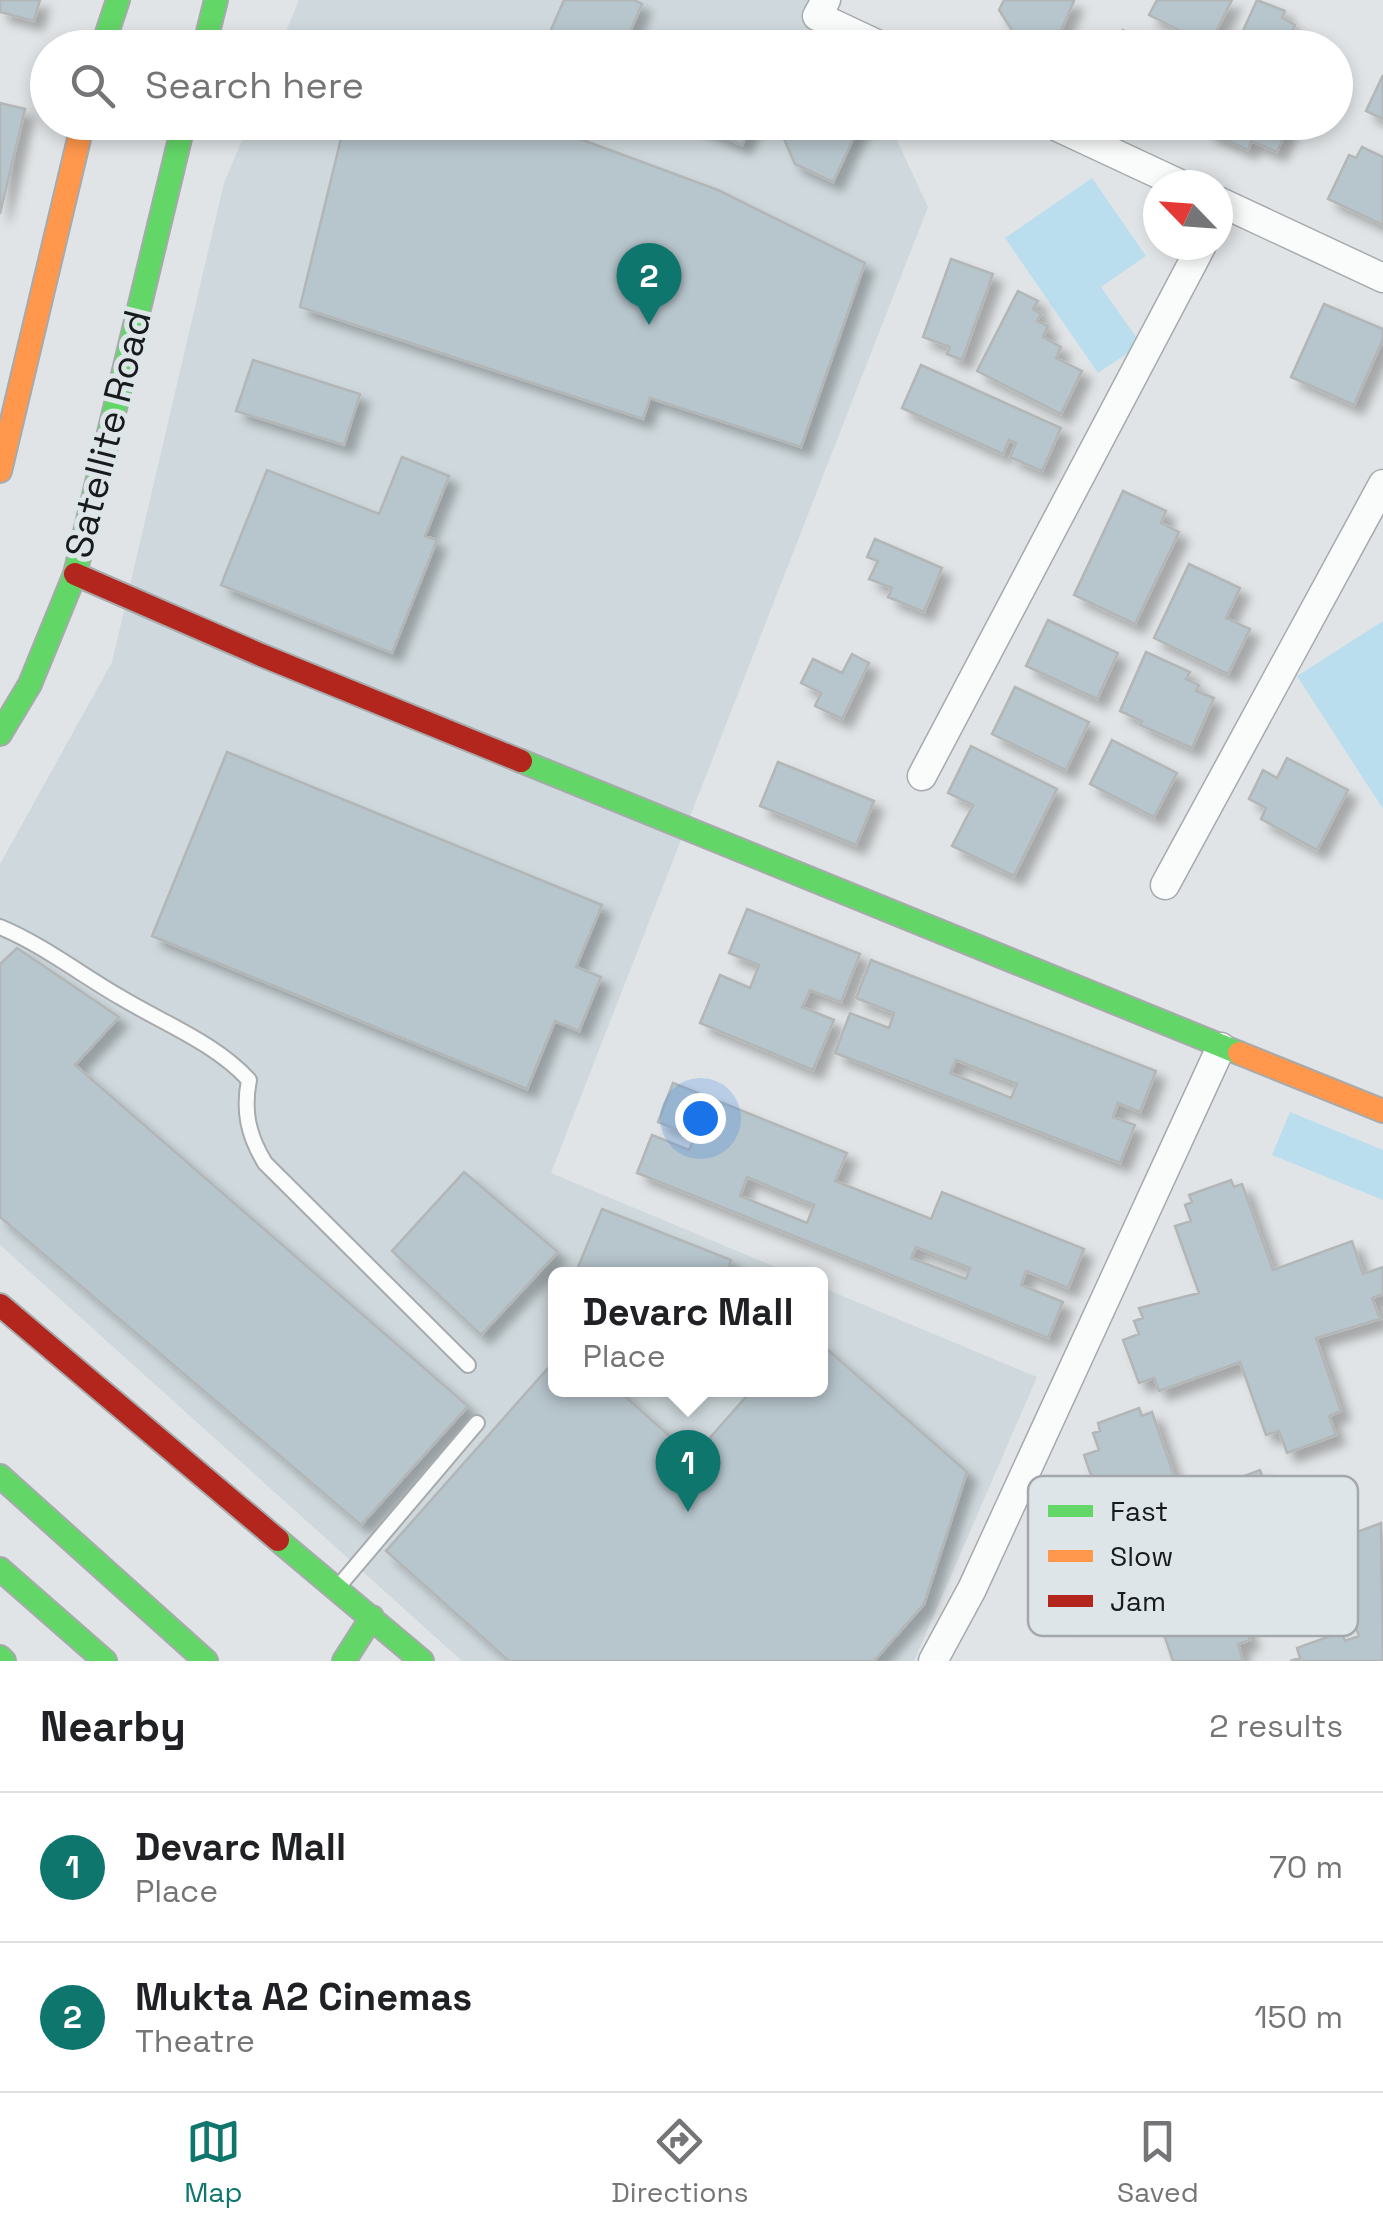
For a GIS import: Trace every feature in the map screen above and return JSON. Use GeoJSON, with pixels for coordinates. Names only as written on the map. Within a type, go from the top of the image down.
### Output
{"type":"FeatureCollection","features":[{"type":"Feature","properties":{"kind":"main road"},"geometry":{"type":"LineString","coordinates":[[108,30],[118,0]]}},
{"type":"Feature","properties":{"kind":"main road"},"geometry":{"type":"LineString","coordinates":[[208,30],[216,0]]}},
{"type":"Feature","properties":{"kind":"main road"},"geometry":{"type":"LineString","coordinates":[[0,471],[79,140]]}},
{"type":"Feature","properties":{"kind":"main road","name":"Satellite Road"},"geometry":{"type":"LineString","coordinates":[[0,734],[30,684],[74,574],[180,140]]}},
{"type":"Feature","properties":{"kind":"main road"},"geometry":{"type":"LineString","coordinates":[[74,574],[261,654],[1383,1111]]}},
{"type":"Feature","properties":{"kind":"main road"},"geometry":{"type":"LineString","coordinates":[[0,1305],[422,1661]]}},
{"type":"Feature","properties":{"kind":"main road"},"geometry":{"type":"LineString","coordinates":[[0,1476],[206,1661]]}},
{"type":"Feature","properties":{"kind":"main road"},"geometry":{"type":"LineString","coordinates":[[0,1569],[106,1661]]}},
{"type":"Feature","properties":{"kind":"main road"},"geometry":{"type":"LineString","coordinates":[[344,1661],[372,1617]]}},
{"type":"Feature","properties":{"kind":"street"},"geometry":{"type":"LineString","coordinates":[[826,0],[817,16],[847,30]]}},
{"type":"Feature","properties":{"kind":"street"},"geometry":{"type":"LineString","coordinates":[[1086,140],[1150,170]]}},
{"type":"Feature","properties":{"kind":"street"},"geometry":{"type":"LineString","coordinates":[[1233,213],[1383,278]]}},
{"type":"Feature","properties":{"kind":"street"},"geometry":{"type":"LineString","coordinates":[[922,776],[1194,260]]}},
{"type":"Feature","properties":{"kind":"street"},"geometry":{"type":"LineString","coordinates":[[1164,885],[1383,484]]}},
{"type":"Feature","properties":{"kind":"street"},"geometry":{"type":"LineString","coordinates":[[933,1661],[972,1590],[1221,1047]]}},
{"type":"Feature","properties":{"kind":"lane"},"geometry":{"type":"LineString","coordinates":[[0,927],[22,936],[234,1062],[250,1080],[245,1104],[248,1122],[254,1145],[265,1163],[468,1365]]}},
{"type":"Feature","properties":{"kind":"lane"},"geometry":{"type":"LineString","coordinates":[[338,1588],[477,1423]]}},
{"type":"Feature","properties":{"kind":"shaded area"},"geometry":{"type":"Polygon","coordinates":[[[299,0],[833,0],[847,30],[286,30],[299,0]]]}},
{"type":"Feature","properties":{"kind":"shaded area"},"geometry":{"type":"Polygon","coordinates":[[[242,140],[897,140],[928,207],[551,1173],[775,1267],[548,1267],[548,1397],[828,1397],[828,1290],[1037,1377],[914,1661],[462,1661],[0,1245],[0,864],[112,662],[224,183],[242,140]]]}},
{"type":"Feature","properties":{"kind":"shaded area"},"geometry":{"type":"Polygon","coordinates":[[[1092,178],[1143,252],[1143,258],[1101,287],[1141,344],[1098,373],[1005,238],[1092,178]]]}},
{"type":"Feature","properties":{"kind":"shaded area"},"geometry":{"type":"Polygon","coordinates":[[[1383,621],[1383,809],[1297,676],[1383,621]]]}},
{"type":"Feature","properties":{"kind":"shaded area"},"geometry":{"type":"Polygon","coordinates":[[[1290,1112],[1383,1150],[1383,1200],[1272,1155],[1290,1112]]]}},
{"type":"Feature","properties":{"kind":"building"},"geometry":{"type":"Polygon","coordinates":[[[0,0],[40,0],[34,21],[0,12],[0,0]]]}},
{"type":"Feature","properties":{"kind":"building"},"geometry":{"type":"Polygon","coordinates":[[[564,0],[634,0],[642,4],[631,30],[551,30],[564,0]]]}},
{"type":"Feature","properties":{"kind":"building"},"geometry":{"type":"Polygon","coordinates":[[[1004,0],[1074,1],[1061,30],[1012,30],[999,10],[1004,0]]]}},
{"type":"Feature","properties":{"kind":"building"},"geometry":{"type":"Polygon","coordinates":[[[1157,0],[1232,0],[1217,30],[1179,30],[1149,15],[1157,0]]]}},
{"type":"Feature","properties":{"kind":"building"},"geometry":{"type":"Polygon","coordinates":[[[1257,0],[1285,11],[1282,18],[1295,25],[1293,30],[1243,30],[1257,0]]]}},
{"type":"Feature","properties":{"kind":"building"},"geometry":{"type":"Polygon","coordinates":[[[1383,75],[1383,119],[1366,111],[1383,75]]]}},
{"type":"Feature","properties":{"kind":"building"},"geometry":{"type":"Polygon","coordinates":[[[0,103],[25,109],[0,214],[0,103]]]}},
{"type":"Feature","properties":{"kind":"building"},"geometry":{"type":"Polygon","coordinates":[[[341,140],[583,140],[718,190],[865,263],[801,447],[650,398],[643,419],[300,307],[341,140]]]}},
{"type":"Feature","properties":{"kind":"building"},"geometry":{"type":"Polygon","coordinates":[[[784,140],[853,140],[833,182],[795,164],[784,140]]]}},
{"type":"Feature","properties":{"kind":"building"},"geometry":{"type":"Polygon","coordinates":[[[1226,140],[1282,140],[1277,152],[1251,141],[1248,150],[1226,140]]]}},
{"type":"Feature","properties":{"kind":"building"},"geometry":{"type":"Polygon","coordinates":[[[1362,147],[1383,157],[1383,225],[1328,199],[1349,155],[1356,158],[1362,147]]]}},
{"type":"Feature","properties":{"kind":"building"},"geometry":{"type":"Polygon","coordinates":[[[951,259],[993,274],[962,360],[947,354],[950,347],[923,337],[951,259]]]}},
{"type":"Feature","properties":{"kind":"building"},"geometry":{"type":"Polygon","coordinates":[[[1018,291],[1038,301],[1033,309],[1041,314],[1037,321],[1048,326],[1043,337],[1061,347],[1056,358],[1082,371],[1061,414],[977,371],[1018,291]]]}},
{"type":"Feature","properties":{"kind":"building"},"geometry":{"type":"Polygon","coordinates":[[[1324,304],[1383,329],[1383,339],[1354,405],[1291,377],[1324,304]]]}},
{"type":"Feature","properties":{"kind":"building"},"geometry":{"type":"Polygon","coordinates":[[[253,360],[360,394],[344,445],[236,411],[253,360]]]}},
{"type":"Feature","properties":{"kind":"building"},"geometry":{"type":"Polygon","coordinates":[[[921,365],[1061,428],[1042,471],[1010,457],[1016,443],[1009,440],[1003,454],[902,408],[921,365]]]}},
{"type":"Feature","properties":{"kind":"building"},"geometry":{"type":"Polygon","coordinates":[[[402,457],[449,476],[425,536],[437,540],[392,653],[221,585],[267,470],[379,514],[402,457]]]}},
{"type":"Feature","properties":{"kind":"building"},"geometry":{"type":"Polygon","coordinates":[[[1123,491],[1166,511],[1161,523],[1179,532],[1135,624],[1074,595],[1123,491]]]}},
{"type":"Feature","properties":{"kind":"building"},"geometry":{"type":"Polygon","coordinates":[[[875,539],[942,568],[924,612],[888,597],[892,588],[869,579],[878,561],[867,557],[875,539]]]}},
{"type":"Feature","properties":{"kind":"building"},"geometry":{"type":"Polygon","coordinates":[[[1189,564],[1240,588],[1226,618],[1250,629],[1228,674],[1154,638],[1189,564]]]}},
{"type":"Feature","properties":{"kind":"building"},"geometry":{"type":"Polygon","coordinates":[[[1048,620],[1118,653],[1097,699],[1026,666],[1048,620]]]}},
{"type":"Feature","properties":{"kind":"building"},"geometry":{"type":"Polygon","coordinates":[[[1146,652],[1190,672],[1186,679],[1199,685],[1196,691],[1214,698],[1192,748],[1140,725],[1142,721],[1120,711],[1146,652]]]}},
{"type":"Feature","properties":{"kind":"building"},"geometry":{"type":"Polygon","coordinates":[[[852,654],[869,663],[842,719],[815,706],[821,693],[801,683],[813,659],[842,673],[852,654]]]}},
{"type":"Feature","properties":{"kind":"building"},"geometry":{"type":"Polygon","coordinates":[[[1015,687],[1089,722],[1066,770],[992,734],[1015,687]]]}},
{"type":"Feature","properties":{"kind":"building"},"geometry":{"type":"Polygon","coordinates":[[[1112,740],[1177,773],[1154,817],[1090,784],[1112,740]]]}},
{"type":"Feature","properties":{"kind":"building"},"geometry":{"type":"Polygon","coordinates":[[[971,746],[1057,789],[1014,876],[952,846],[973,805],[948,793],[971,746]]]}},
{"type":"Feature","properties":{"kind":"building"},"geometry":{"type":"Polygon","coordinates":[[[227,752],[602,905],[576,967],[601,977],[579,1031],[555,1021],[527,1089],[152,936],[227,752]]]}},
{"type":"Feature","properties":{"kind":"building"},"geometry":{"type":"Polygon","coordinates":[[[1287,758],[1348,790],[1317,850],[1261,819],[1266,808],[1249,799],[1263,770],[1277,778],[1287,758]]]}},
{"type":"Feature","properties":{"kind":"building"},"geometry":{"type":"Polygon","coordinates":[[[778,762],[874,801],[856,845],[760,806],[778,762]]]}},
{"type":"Feature","properties":{"kind":"building"},"geometry":{"type":"Polygon","coordinates":[[[747,909],[860,954],[841,1002],[810,990],[802,1007],[834,1020],[813,1070],[700,1023],[720,975],[750,988],[759,965],[729,953],[747,909]]]}},
{"type":"Feature","properties":{"kind":"building"},"geometry":{"type":"Polygon","coordinates":[[[17,948],[119,1017],[75,1065],[468,1406],[361,1525],[0,1217],[0,964],[17,948]]]}},
{"type":"Feature","properties":{"kind":"building"},"geometry":{"type":"Polygon","coordinates":[[[871,960],[1156,1071],[1140,1112],[1118,1103],[1113,1117],[1135,1125],[1120,1163],[835,1053],[850,1013],[889,1028],[894,1013],[856,998],[871,960]],[[956,1060],[950,1073],[1011,1098],[1017,1084],[956,1060]]]}},
{"type":"Feature","properties":{"kind":"building"},"geometry":{"type":"Polygon","coordinates":[[[673,1083],[847,1153],[835,1181],[931,1219],[942,1192],[1084,1249],[1068,1288],[1026,1271],[1021,1285],[1063,1302],[1048,1338],[637,1173],[652,1135],[689,1150],[695,1137],[658,1122],[673,1083]],[[747,1177],[740,1196],[807,1223],[814,1205],[747,1177]],[[916,1247],[911,1258],[966,1279],[970,1268],[916,1247]]]}},
{"type":"Feature","properties":{"kind":"building"},"geometry":{"type":"Polygon","coordinates":[[[464,1172],[558,1252],[481,1335],[392,1251],[464,1172]]]}},
{"type":"Feature","properties":{"kind":"building"},"geometry":{"type":"Polygon","coordinates":[[[1231,1180],[1234,1187],[1242,1184],[1273,1270],[1352,1241],[1363,1274],[1383,1267],[1383,1294],[1372,1298],[1380,1319],[1316,1338],[1341,1411],[1329,1416],[1336,1435],[1287,1453],[1279,1431],[1266,1435],[1240,1362],[1159,1391],[1154,1378],[1139,1383],[1123,1340],[1139,1334],[1134,1321],[1143,1318],[1139,1308],[1199,1293],[1175,1226],[1191,1221],[1185,1205],[1192,1202],[1189,1195],[1231,1180]]]}},
{"type":"Feature","properties":{"kind":"building"},"geometry":{"type":"Polygon","coordinates":[[[602,1209],[731,1260],[728,1267],[578,1267],[602,1209]]]}},
{"type":"Feature","properties":{"kind":"building"},"geometry":{"type":"Polygon","coordinates":[[[828,1350],[967,1472],[924,1604],[874,1661],[509,1661],[386,1551],[548,1368],[548,1397],[626,1397],[693,1457],[746,1397],[828,1397],[828,1350]]]}},
{"type":"Feature","properties":{"kind":"building"},"geometry":{"type":"Polygon","coordinates":[[[1139,1408],[1142,1416],[1152,1412],[1174,1476],[1091,1476],[1084,1455],[1099,1450],[1093,1433],[1100,1431],[1098,1423],[1139,1408]]]}},
{"type":"Feature","properties":{"kind":"building"},"geometry":{"type":"Polygon","coordinates":[[[1381,1523],[1383,1661],[1290,1661],[1300,1658],[1297,1648],[1330,1636],[1343,1636],[1345,1641],[1359,1636],[1358,1532],[1381,1523]]]}},
{"type":"Feature","properties":{"kind":"building"},"geometry":{"type":"Polygon","coordinates":[[[1165,1636],[1249,1636],[1250,1640],[1238,1644],[1243,1661],[1173,1661],[1165,1636]]]}},
{"type":"Feature","properties":{"kind":"traffic: fast"},"geometry":{"type":"LineString","coordinates":[[108,30],[118,0]]}},
{"type":"Feature","properties":{"kind":"traffic: fast"},"geometry":{"type":"LineString","coordinates":[[208,30],[216,0]]}},
{"type":"Feature","properties":{"kind":"traffic: fast"},"geometry":{"type":"LineString","coordinates":[[0,734],[30,684],[75,574],[180,140]]}},
{"type":"Feature","properties":{"kind":"traffic: fast"},"geometry":{"type":"LineString","coordinates":[[521,761],[1239,1053]]}},
{"type":"Feature","properties":{"kind":"traffic: fast"},"geometry":{"type":"LineString","coordinates":[[0,1476],[206,1661]]}},
{"type":"Feature","properties":{"kind":"traffic: fast"},"geometry":{"type":"LineString","coordinates":[[278,1540],[422,1661]]}},
{"type":"Feature","properties":{"kind":"traffic: fast"},"geometry":{"type":"LineString","coordinates":[[0,1569],[105,1661]]}},
{"type":"Feature","properties":{"kind":"traffic: fast"},"geometry":{"type":"LineString","coordinates":[[344,1661],[372,1617]]}},
{"type":"Feature","properties":{"kind":"traffic: fast"},"geometry":{"type":"LineString","coordinates":[[0,1657],[4,1661]]}},
{"type":"Feature","properties":{"kind":"traffic: slow"},"geometry":{"type":"LineString","coordinates":[[0,471],[79,140]]}},
{"type":"Feature","properties":{"kind":"traffic: slow"},"geometry":{"type":"LineString","coordinates":[[1239,1053],[1383,1111]]}},
{"type":"Feature","properties":{"kind":"traffic: jam"},"geometry":{"type":"LineString","coordinates":[[75,574],[521,761]]}},
{"type":"Feature","properties":{"kind":"traffic: jam"},"geometry":{"type":"LineString","coordinates":[[0,1305],[278,1540]]}},
{"type":"Feature","properties":{"kind":"place","name":"Mukta A2 Cinemas"},"geometry":{"type":"Point","coordinates":[649,325]}},
{"type":"Feature","properties":{"kind":"place","name":"Devarc Mall"},"geometry":{"type":"Point","coordinates":[688,1512]}}]}
